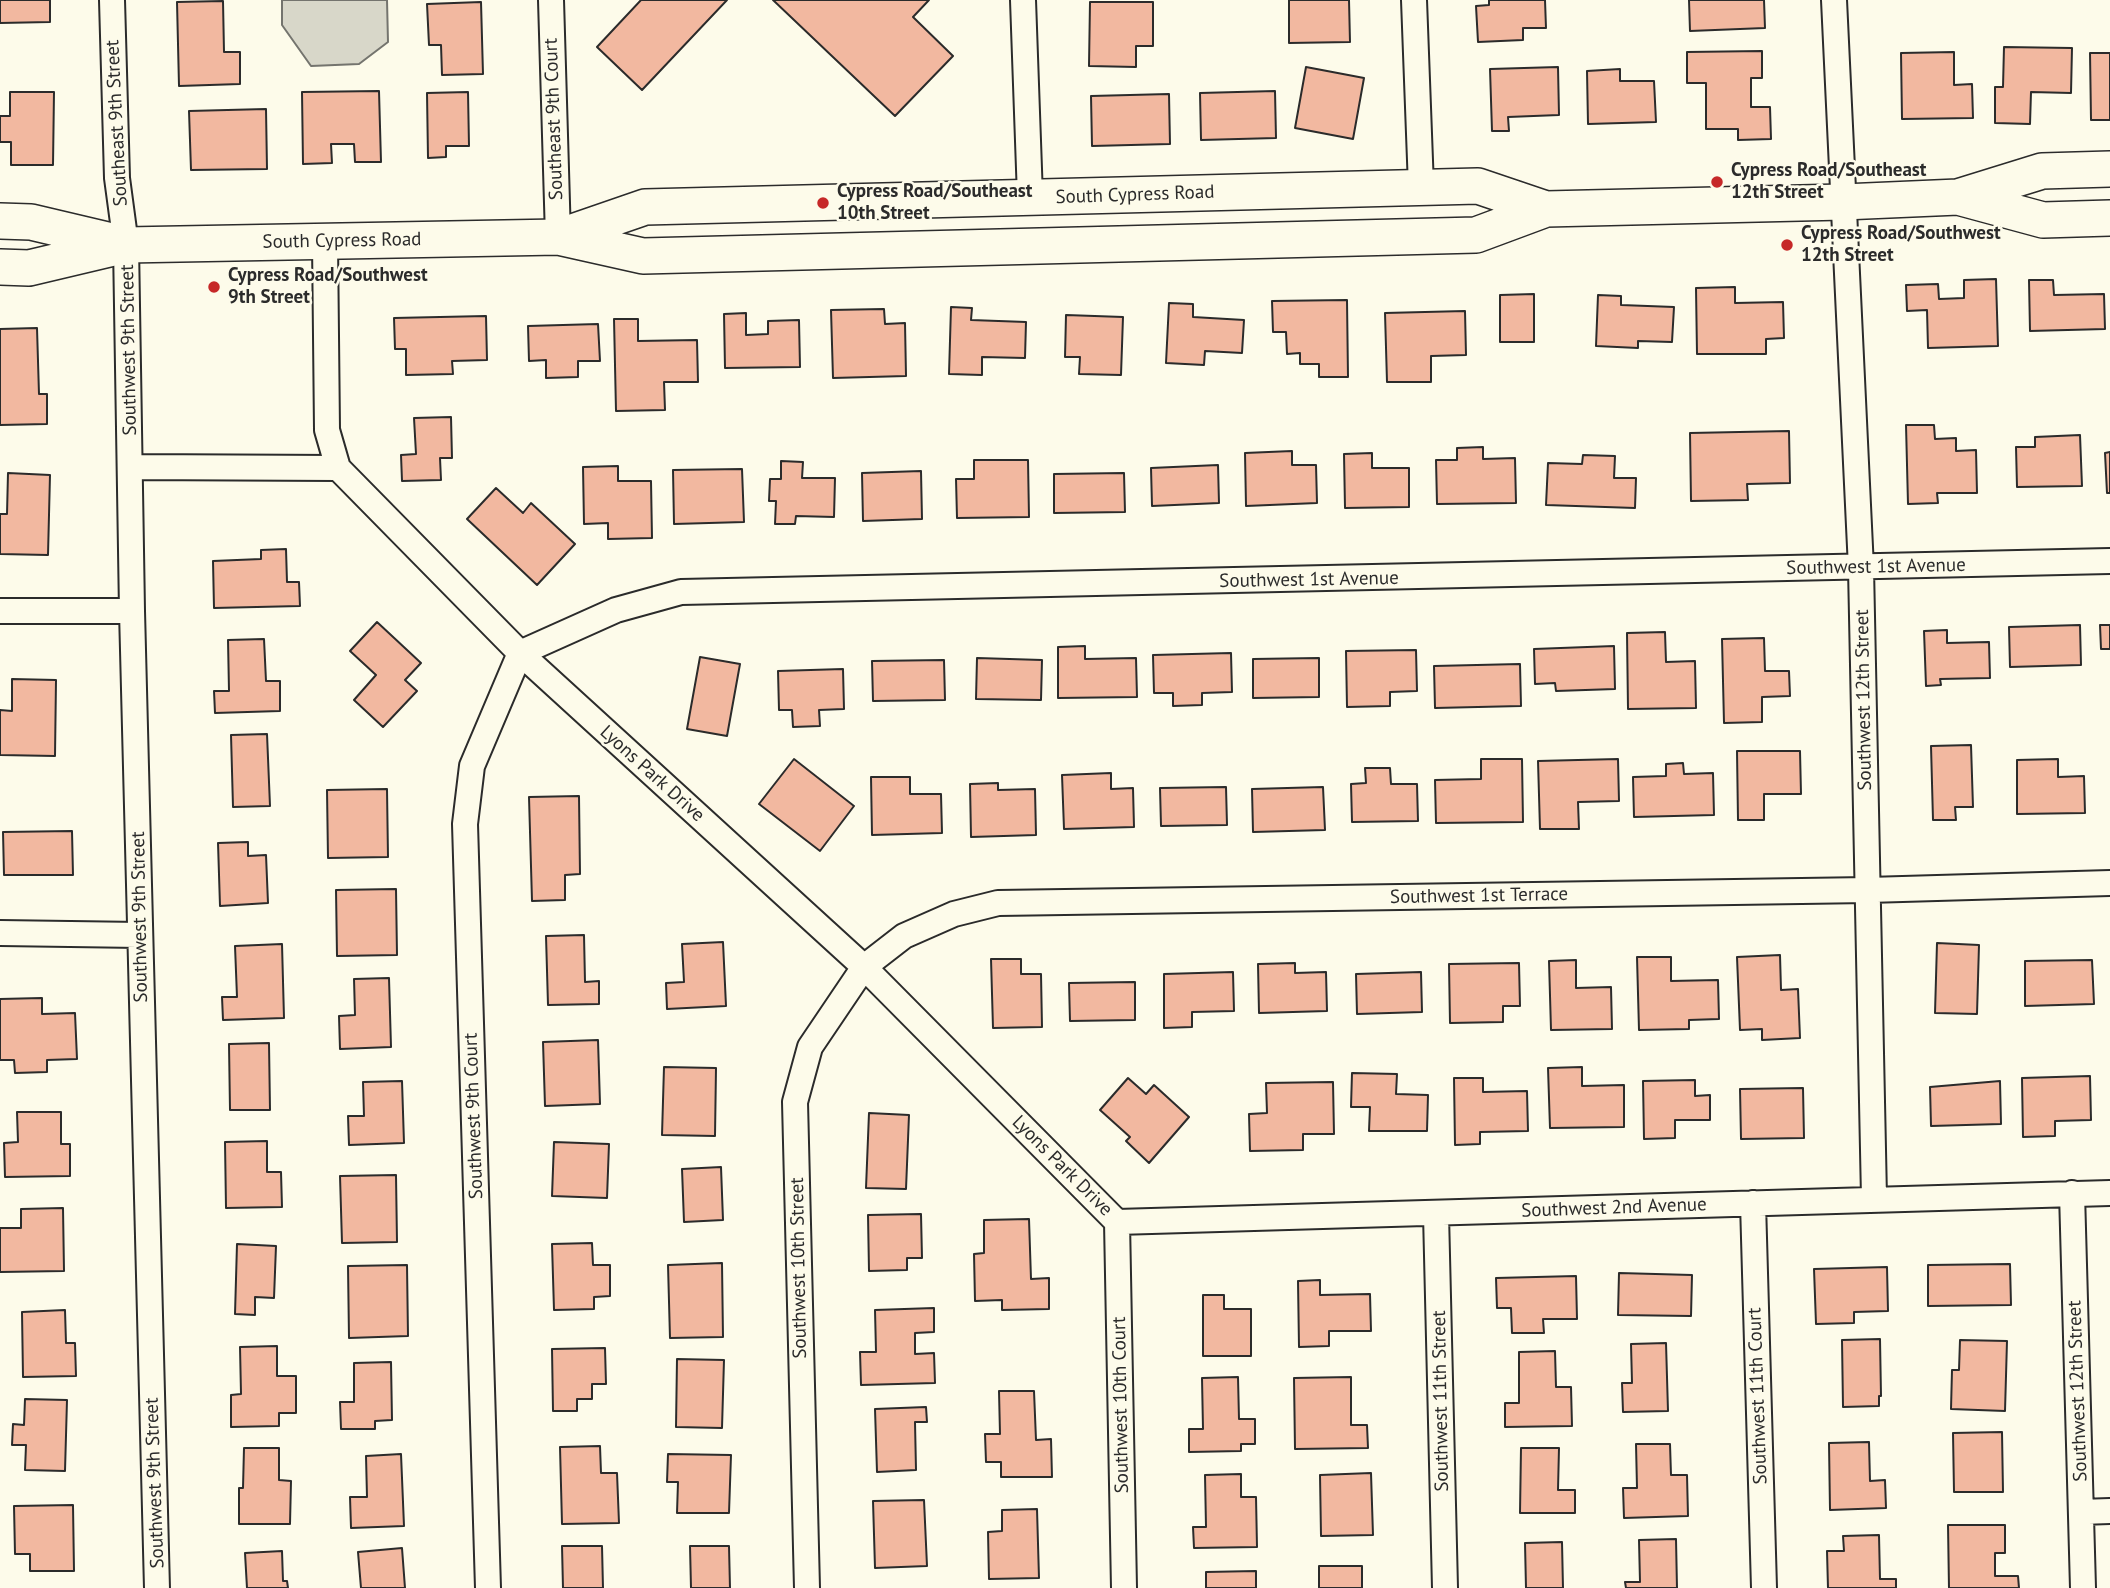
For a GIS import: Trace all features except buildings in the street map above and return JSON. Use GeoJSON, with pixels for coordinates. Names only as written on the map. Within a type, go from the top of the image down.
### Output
{"type":"FeatureCollection","features":[{"type":"Feature","properties":{"kind":"street","name":"Southeast 9th Street"},"geometry":{"type":"LineString","coordinates":[[112,0],[117,178],[126,245]]}},
{"type":"Feature","properties":{"kind":"street","name":"Southeast 9th Court"},"geometry":{"type":"LineString","coordinates":[[551,0],[558,237]]}},
{"type":"Feature","properties":{"kind":"street"},"geometry":{"type":"LineString","coordinates":[[1023,0],[1030,197]]}},
{"type":"Feature","properties":{"kind":"street"},"geometry":{"type":"LineString","coordinates":[[1414,0],[1421,187]]}},
{"type":"Feature","properties":{"kind":"street","name":"Southwest 12th Street"},"geometry":{"type":"LineString","coordinates":[[1834,0],[1861,568],[1874,1198]]}},
{"type":"Feature","properties":{"kind":"street","name":"South Cypress Road"},"geometry":{"type":"LineString","coordinates":[[0,267],[29,268],[126,245],[558,237],[643,256],[1476,235],[1546,209],[1958,197],[2042,171],[2110,169]]}},
{"type":"Feature","properties":{"kind":"street","name":"South Cypress Road"},"geometry":{"type":"LineString","coordinates":[[558,237],[645,208],[1030,197],[1478,186],[1546,209]]}},
{"type":"Feature","properties":{"kind":"street","name":"South Cypress Road"},"geometry":{"type":"LineString","coordinates":[[1958,197],[2043,220],[2110,218]]}},
{"type":"Feature","properties":{"kind":"street","name":"South Cypress Road"},"geometry":{"type":"LineString","coordinates":[[0,221],[31,222],[126,245]]}},
{"type":"Feature","properties":{"kind":"street"},"geometry":{"type":"LineString","coordinates":[[131,467],[338,468],[327,430],[325,242]]}},
{"type":"Feature","properties":{"kind":"street","name":"Southwest 9th Street"},"geometry":{"type":"LineString","coordinates":[[126,245],[132,611],[158,1588]]}},
{"type":"Feature","properties":{"kind":"street","name":"Lyons Park Drive"},"geometry":{"type":"LineString","coordinates":[[338,468],[520,653],[864,967],[1117,1222]]}},
{"type":"Feature","properties":{"kind":"street","name":"Southwest 1st Avenue"},"geometry":{"type":"LineString","coordinates":[[520,653],[617,610],[681,592],[2110,561]]}},
{"type":"Feature","properties":{"kind":"street"},"geometry":{"type":"LineString","coordinates":[[0,611],[132,611]]}},
{"type":"Feature","properties":{"kind":"street","name":"Southwest 9th Court"},"geometry":{"type":"LineString","coordinates":[[488,1588],[465,824],[472,766],[520,653]]}},
{"type":"Feature","properties":{"kind":"street","name":"Southwest 1st Terrace"},"geometry":{"type":"LineString","coordinates":[[864,967],[904,936],[954,914],[998,903],[1868,890],[2110,883]]}},
{"type":"Feature","properties":{"kind":"street"},"geometry":{"type":"LineString","coordinates":[[0,933],[140,935]]}},
{"type":"Feature","properties":{"kind":"street","name":"Southwest 10th Street"},"geometry":{"type":"LineString","coordinates":[[807,1588],[795,1102],[810,1047],[864,967]]}},
{"type":"Feature","properties":{"kind":"street","name":"Southwest 12th Street"},"geometry":{"type":"LineString","coordinates":[[2072,1193],[2083,1588]]}},
{"type":"Feature","properties":{"kind":"street","name":"Southwest 2nd Avenue"},"geometry":{"type":"LineString","coordinates":[[1117,1222],[2110,1193]]}},
{"type":"Feature","properties":{"kind":"street","name":"Southwest 11th Court"},"geometry":{"type":"LineString","coordinates":[[1753,1203],[1764,1588]]}},
{"type":"Feature","properties":{"kind":"street","name":"Southwest 11th Street"},"geometry":{"type":"LineString","coordinates":[[1436,1214],[1445,1588]]}},
{"type":"Feature","properties":{"kind":"street","name":"Southwest 10th Court"},"geometry":{"type":"LineString","coordinates":[[1117,1222],[1124,1588]]}},
{"type":"Feature","properties":{"kind":"street"},"geometry":{"type":"LineString","coordinates":[[2081,1512],[2110,1511]]}},
{"type":"Feature","properties":{"kind":"shaded area"},"geometry":{"type":"Polygon","coordinates":[[[282,0],[387,0],[388,42],[359,64],[311,66],[282,25],[282,0]]]}},
{"type":"Feature","properties":{"kind":"place","name":"Cypress Road/Southeast 12th Street"},"geometry":{"type":"Point","coordinates":[1717,182]}},
{"type":"Feature","properties":{"kind":"place","name":"Cypress Road/Southeast 10th Street"},"geometry":{"type":"Point","coordinates":[823,203]}},
{"type":"Feature","properties":{"kind":"place","name":"Cypress Road/Southwest 12th Street"},"geometry":{"type":"Point","coordinates":[1787,245]}},
{"type":"Feature","properties":{"kind":"place","name":"Cypress Road/Southwest 9th Street"},"geometry":{"type":"Point","coordinates":[214,287]}}]}
